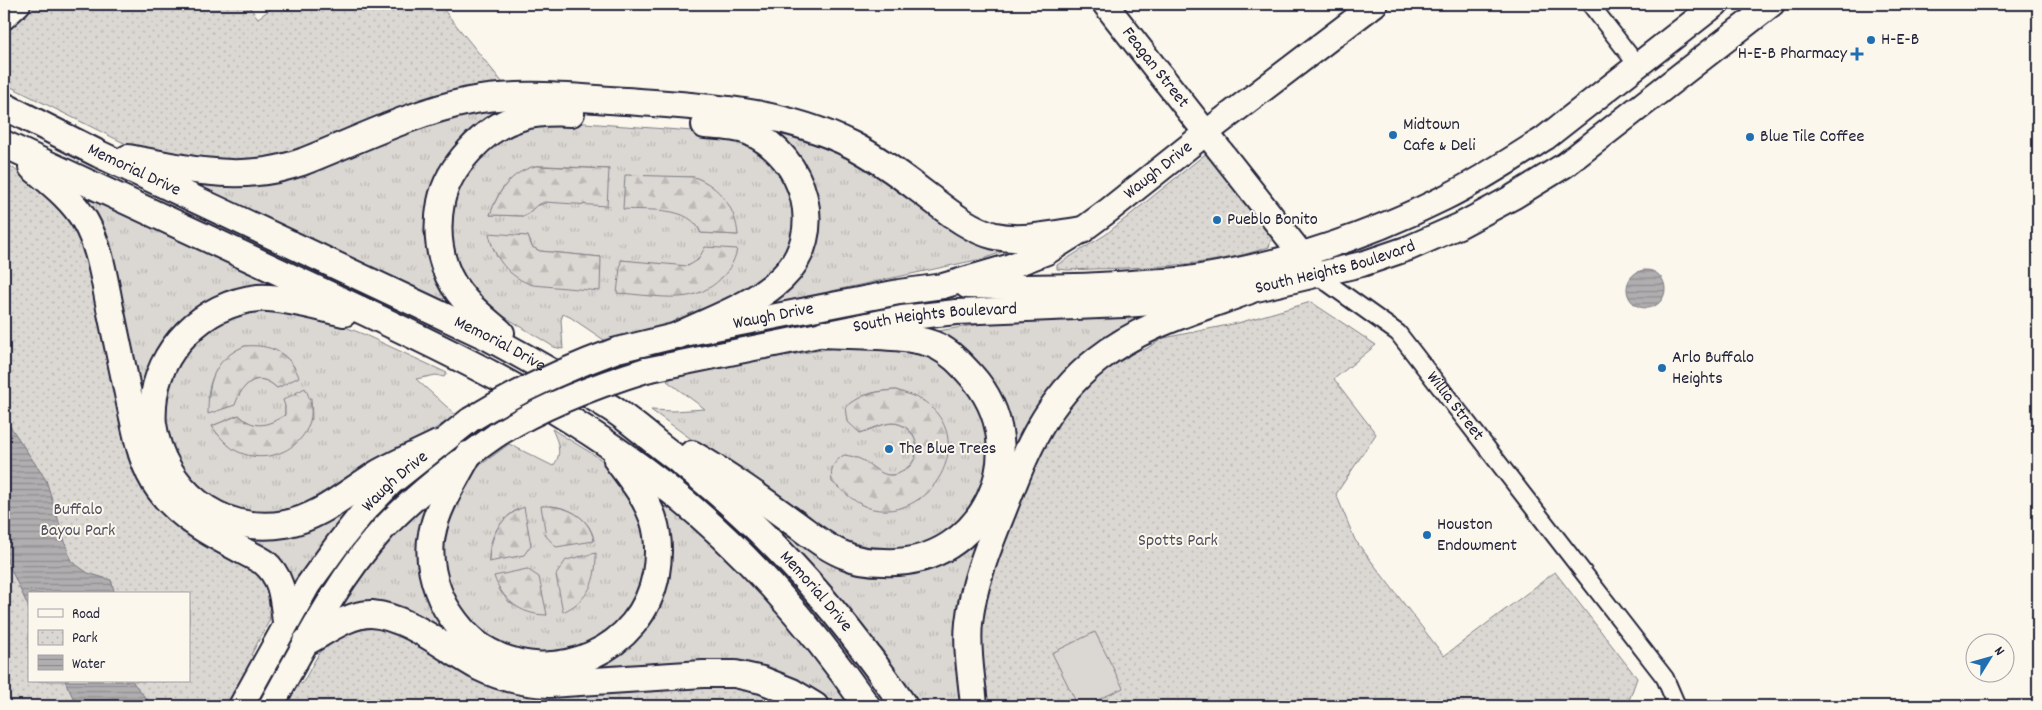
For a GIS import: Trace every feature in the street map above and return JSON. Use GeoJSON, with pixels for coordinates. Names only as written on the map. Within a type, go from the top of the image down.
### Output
{"type":"FeatureCollection","features":[{"type":"Feature","properties":{"kind":"main road"},"geometry":{"type":"LineString","coordinates":[[4,17],[18,4]]}},
{"type":"Feature","properties":{"kind":"main road","name":"Feagan Street"},"geometry":{"type":"LineString","coordinates":[[1105,4],[1207,132]]}},
{"type":"Feature","properties":{"kind":"main road","name":"Waugh Drive"},"geometry":{"type":"LineString","coordinates":[[241,706],[308,585],[363,512],[392,482],[470,420],[523,389],[561,371],[617,350],[679,335],[899,292],[943,286],[1008,267],[1047,252],[1082,230],[1375,4]]}},
{"type":"Feature","properties":{"kind":"main road","name":"South Heights Boulevard"},"geometry":{"type":"LineString","coordinates":[[943,286],[1023,288],[1192,279],[1241,269],[1352,237],[1445,198],[1517,156],[1545,138],[1716,4]]}},
{"type":"Feature","properties":{"kind":"main road","name":"South Heights Boulevard"},"geometry":{"type":"LineString","coordinates":[[824,334],[902,318],[956,312],[1196,300],[1248,292],[1362,264],[1426,241],[1459,226],[1565,165],[1657,91],[1772,4]]}},
{"type":"Feature","properties":{"kind":"main road"},"geometry":{"type":"LineString","coordinates":[[1638,66],[1657,91]]}},
{"type":"Feature","properties":{"kind":"main road"},"geometry":{"type":"LineString","coordinates":[[4,93],[14,111]]}},
{"type":"Feature","properties":{"kind":"main road"},"geometry":{"type":"LineString","coordinates":[[99,154],[206,171],[256,173],[302,162],[426,113],[471,101],[530,95],[731,109],[797,123],[852,145],[879,160],[954,216],[974,228],[995,236],[1024,238],[1082,230]]}},
{"type":"Feature","properties":{"kind":"main road","name":"Memorial Drive"},"geometry":{"type":"LineString","coordinates":[[14,111],[99,154],[490,338],[538,364],[612,409],[679,459],[740,512],[787,557],[835,612],[904,706]]}},
{"type":"Feature","properties":{"kind":"main road"},"geometry":{"type":"LineString","coordinates":[[538,364],[474,310],[457,291],[445,266],[438,233],[441,201],[454,171],[474,145],[494,129],[517,118],[538,113],[559,112],[728,127],[748,132],[766,141],[783,155],[795,173],[804,194],[807,216],[805,241],[796,260],[783,276],[763,294],[679,335]]}},
{"type":"Feature","properties":{"kind":"main road","name":"Willia Street"},"geometry":{"type":"LineString","coordinates":[[1207,132],[1318,276]]}},
{"type":"Feature","properties":{"kind":"main road"},"geometry":{"type":"LineString","coordinates":[[4,145],[54,185],[71,202],[84,220],[93,238],[103,271],[142,452],[154,482],[164,496],[190,521],[264,562],[272,569],[282,591],[282,630]]}},
{"type":"Feature","properties":{"kind":"main road","name":"Memorial Drive"},"geometry":{"type":"LineString","coordinates":[[4,145],[476,365],[604,441],[662,483],[721,534],[765,577],[808,625],[867,706]]}},
{"type":"Feature","properties":{"kind":"main road"},"geometry":{"type":"LineString","coordinates":[[1517,156],[1534,184]]}},
{"type":"Feature","properties":{"kind":"main road"},"geometry":{"type":"LineString","coordinates":[[974,706],[969,648],[969,625],[973,597],[979,574],[1010,493],[1028,448],[1043,422],[1060,397],[1078,376],[1098,359],[1124,342],[1151,327],[1248,292]]}},
{"type":"Feature","properties":{"kind":"main road"},"geometry":{"type":"LineString","coordinates":[[385,321],[276,299],[260,298],[239,301],[219,310],[199,322],[180,339],[164,364],[158,378],[154,397],[152,423],[158,449],[171,475],[187,495],[209,512],[234,522],[260,526],[282,525],[305,520],[377,474],[438,444]]}},
{"type":"Feature","properties":{"kind":"main road"},"geometry":{"type":"LineString","coordinates":[[612,409],[717,469],[824,544],[847,556],[869,562],[897,563],[922,558],[946,549],[963,536],[980,518],[998,475],[1001,453],[999,427],[991,403],[977,381],[958,360],[937,346],[913,340],[824,334]]}},
{"type":"Feature","properties":{"kind":"main road","name":"Waugh Drive"},"geometry":{"type":"LineString","coordinates":[[271,706],[347,576],[382,530],[444,472],[498,434],[535,412],[606,382],[646,370],[824,334]]}},
{"type":"Feature","properties":{"kind":"main road"},"geometry":{"type":"LineString","coordinates":[[468,455],[438,513],[431,536],[431,558],[434,579],[442,601],[454,620],[468,636],[487,651],[528,665],[551,666],[595,655],[615,643],[632,626],[646,606],[654,585],[658,552],[654,520],[643,496],[604,441]]}},
{"type":"Feature","properties":{"kind":"main road"},"geometry":{"type":"LineString","coordinates":[[304,647],[339,624],[355,617],[371,614],[390,618],[409,626],[479,667],[504,678],[526,683],[549,684],[703,674],[735,674],[770,683],[792,692],[815,706]]}},
{"type":"Feature","properties":{"kind":"street"},"geometry":{"type":"LineString","coordinates":[[1590,4],[1638,66]]}},
{"type":"Feature","properties":{"kind":"street","name":"Willia Street"},"geometry":{"type":"LineString","coordinates":[[1318,276],[1398,333],[1665,678],[1677,706]]}},
{"type":"Feature","properties":{"kind":"green space"},"geometry":{"type":"Polygon","coordinates":[[[34,4],[247,4],[258,18],[278,4],[439,4],[507,88],[273,165],[167,156],[126,144],[7,85],[4,79],[4,34],[34,4]]]}},
{"type":"Feature","properties":{"kind":"green space"},"geometry":{"type":"Polygon","coordinates":[[[509,104],[548,106],[445,166],[449,297],[442,299],[167,172],[509,104]]]}},
{"type":"Feature","properties":{"kind":"green space"},"geometry":{"type":"Polygon","coordinates":[[[560,107],[730,117],[815,136],[1007,250],[986,258],[766,305],[815,215],[748,124],[560,107]]]}},
{"type":"Feature","properties":{"kind":"green space"},"geometry":{"type":"Polygon","coordinates":[[[558,121],[733,134],[755,142],[796,195],[795,242],[764,285],[684,319],[604,340],[563,314],[561,320],[563,349],[554,347],[489,307],[469,292],[446,245],[454,184],[495,137],[558,121]],[[536,166],[526,170],[506,184],[497,197],[490,215],[525,216],[536,206],[549,202],[609,169],[536,166]],[[625,176],[694,221],[701,233],[738,235],[723,200],[712,187],[704,182],[694,177],[625,176]],[[518,236],[491,242],[497,257],[601,257],[540,251],[532,247],[528,236],[518,236]],[[703,254],[693,264],[682,267],[621,260],[710,286],[727,273],[703,254]]]}},
{"type":"Feature","properties":{"kind":"green space"},"geometry":{"type":"Polygon","coordinates":[[[1208,152],[1272,238],[1269,247],[1220,259],[1169,266],[1057,269],[1057,265],[1105,235],[1208,152]]]}},
{"type":"Feature","properties":{"kind":"green space","name":"Buffalo Bayou Park"},"geometry":{"type":"Polygon","coordinates":[[[4,161],[48,198],[66,218],[82,243],[166,515],[183,531],[257,572],[269,587],[272,605],[269,621],[251,655],[302,684],[319,653],[325,646],[350,632],[385,626],[475,674],[734,686],[759,691],[792,706],[4,706],[4,161]]]}},
{"type":"Feature","properties":{"kind":"green space"},"geometry":{"type":"Polygon","coordinates":[[[536,166],[609,169],[607,206],[544,202],[536,206],[525,216],[490,215],[497,198],[506,184],[519,173],[536,166]]]}},
{"type":"Feature","properties":{"kind":"green space"},"geometry":{"type":"Polygon","coordinates":[[[625,175],[694,177],[703,181],[719,192],[725,200],[734,216],[738,235],[701,233],[696,224],[688,218],[668,211],[623,209],[625,175]]]}},
{"type":"Feature","properties":{"kind":"green space"},"geometry":{"type":"Polygon","coordinates":[[[86,199],[137,217],[281,286],[229,297],[144,402],[205,516],[346,509],[346,513],[291,585],[168,489],[81,200],[86,199]]]}},
{"type":"Feature","properties":{"kind":"green space"},"geometry":{"type":"Polygon","coordinates":[[[489,233],[528,236],[532,247],[540,251],[601,257],[600,291],[533,285],[524,282],[510,272],[498,258],[489,233]]]}},
{"type":"Feature","properties":{"kind":"green space"},"geometry":{"type":"Polygon","coordinates":[[[705,247],[737,249],[730,268],[724,276],[699,293],[679,297],[617,293],[621,260],[688,266],[698,260],[705,247]]]}},
{"type":"Feature","properties":{"kind":"green space","name":"Spotts Park"},"geometry":{"type":"Polygon","coordinates":[[[1311,302],[1376,345],[1334,379],[1376,434],[1336,494],[1355,540],[1444,656],[1555,572],[1637,678],[1627,706],[984,706],[975,628],[1016,500],[1074,390],[1136,343],[1144,350],[1164,338],[1238,323],[1311,302]]]}},
{"type":"Feature","properties":{"kind":"green space"},"geometry":{"type":"Polygon","coordinates":[[[254,306],[335,323],[447,373],[444,377],[436,375],[416,379],[456,415],[336,494],[287,518],[227,512],[170,459],[160,395],[189,337],[254,306]],[[245,346],[224,360],[214,374],[208,398],[234,405],[237,397],[246,385],[257,379],[270,382],[277,388],[298,377],[290,361],[278,352],[270,349],[245,346]],[[311,398],[285,406],[285,415],[267,424],[256,425],[239,415],[212,426],[224,441],[240,452],[255,456],[271,455],[285,450],[291,445],[312,418],[311,398]]]}},
{"type":"Feature","properties":{"kind":"green space"},"geometry":{"type":"Polygon","coordinates":[[[1141,317],[1141,320],[967,706],[919,706],[883,651],[820,574],[768,518],[825,552],[940,557],[1008,445],[932,332],[1005,320],[1141,317]]]}},
{"type":"Feature","properties":{"kind":"green space"},"geometry":{"type":"Polygon","coordinates":[[[873,342],[922,348],[980,395],[993,469],[958,529],[896,556],[830,539],[651,410],[705,409],[667,381],[674,375],[707,368],[873,342]],[[888,390],[863,396],[846,407],[860,433],[881,425],[893,423],[902,425],[908,430],[916,443],[917,451],[915,458],[910,465],[895,474],[884,474],[861,460],[860,504],[877,509],[891,509],[920,499],[924,401],[896,390],[888,390]]]}},
{"type":"Feature","properties":{"kind":"green space"},"geometry":{"type":"Polygon","coordinates":[[[245,346],[263,346],[278,351],[290,361],[299,377],[277,388],[270,382],[257,379],[246,385],[235,405],[208,414],[211,382],[219,365],[234,351],[245,346]]]}},
{"type":"Feature","properties":{"kind":"green space"},"geometry":{"type":"Polygon","coordinates":[[[305,388],[311,405],[310,420],[304,434],[294,445],[280,453],[265,456],[249,455],[233,449],[212,426],[239,415],[250,423],[261,425],[273,422],[285,415],[283,400],[305,388]]]}},
{"type":"Feature","properties":{"kind":"green space"},"geometry":{"type":"Polygon","coordinates":[[[896,390],[921,399],[933,409],[944,426],[948,444],[946,462],[938,479],[926,493],[910,504],[892,510],[873,509],[857,502],[832,482],[831,473],[837,460],[844,455],[860,459],[889,475],[904,471],[911,464],[916,456],[917,447],[915,438],[903,426],[889,423],[860,433],[848,422],[846,407],[852,402],[869,394],[896,390]]]}},
{"type":"Feature","properties":{"kind":"green space"},"geometry":{"type":"Polygon","coordinates":[[[552,429],[614,469],[652,536],[635,609],[582,652],[509,653],[459,617],[438,548],[457,488],[482,464],[509,444],[553,466],[559,452],[558,443],[552,429]],[[551,506],[594,540],[588,526],[578,516],[566,509],[551,506]],[[518,509],[500,525],[492,538],[489,562],[518,509]],[[498,588],[509,602],[547,615],[498,588]]]}},
{"type":"Feature","properties":{"kind":"green space"},"geometry":{"type":"Polygon","coordinates":[[[430,499],[433,501],[424,535],[423,549],[426,580],[434,602],[446,622],[462,640],[481,654],[502,664],[525,671],[549,673],[585,666],[603,658],[619,647],[645,619],[655,603],[662,586],[666,566],[666,547],[658,508],[660,505],[675,512],[713,542],[758,584],[799,631],[854,706],[829,706],[787,680],[765,672],[742,668],[714,666],[553,677],[516,674],[490,664],[392,610],[362,604],[343,606],[359,577],[381,548],[430,499]]]}},
{"type":"Feature","properties":{"kind":"green space"},"geometry":{"type":"Polygon","coordinates":[[[541,506],[559,507],[575,513],[587,524],[594,541],[556,547],[546,536],[541,506]]]}},
{"type":"Feature","properties":{"kind":"green space"},"geometry":{"type":"Polygon","coordinates":[[[524,507],[531,545],[524,555],[489,562],[491,544],[502,522],[515,511],[524,507]]]}},
{"type":"Feature","properties":{"kind":"green space"},"geometry":{"type":"Polygon","coordinates":[[[596,553],[595,572],[590,588],[580,601],[563,612],[556,575],[566,560],[596,553]]]}},
{"type":"Feature","properties":{"kind":"green space"},"geometry":{"type":"Polygon","coordinates":[[[527,569],[539,577],[547,615],[521,609],[507,599],[494,576],[527,569]]]}},
{"type":"Feature","properties":{"kind":"green space"},"geometry":{"type":"Polygon","coordinates":[[[1095,632],[1123,688],[1085,706],[1078,706],[1052,653],[1095,632]]]}},
{"type":"Feature","properties":{"kind":"water"},"geometry":{"type":"Polygon","coordinates":[[[1646,270],[1660,275],[1665,289],[1660,303],[1646,308],[1632,303],[1627,289],[1632,275],[1646,270]]]}},
{"type":"Feature","properties":{"kind":"water"},"geometry":{"type":"Polygon","coordinates":[[[4,417],[46,480],[71,561],[88,573],[111,580],[114,592],[28,592],[28,606],[4,555],[4,417]]]}},
{"type":"Feature","properties":{"kind":"water"},"geometry":{"type":"Polygon","coordinates":[[[65,682],[133,682],[152,706],[77,706],[65,682]]]}},
{"type":"Feature","properties":{"kind":"place","name":"H-E-B"},"geometry":{"type":"Point","coordinates":[1871,40]}},
{"type":"Feature","properties":{"kind":"place","name":"H-E-B Pharmacy"},"geometry":{"type":"Point","coordinates":[1857,54]}},
{"type":"Feature","properties":{"kind":"place","name":"Midtown Cafe & Deli"},"geometry":{"type":"Point","coordinates":[1393,135]}},
{"type":"Feature","properties":{"kind":"place","name":"Blue Tile Coffee"},"geometry":{"type":"Point","coordinates":[1750,137]}},
{"type":"Feature","properties":{"kind":"place","name":"Pueblo Bonito"},"geometry":{"type":"Point","coordinates":[1217,220]}},
{"type":"Feature","properties":{"kind":"place","name":"Arlo Buffalo Heights"},"geometry":{"type":"Point","coordinates":[1662,368]}},
{"type":"Feature","properties":{"kind":"place","name":"The Blue Trees"},"geometry":{"type":"Point","coordinates":[889,449]}},
{"type":"Feature","properties":{"kind":"place","name":"Houston Endowment"},"geometry":{"type":"Point","coordinates":[1427,535]}}]}
